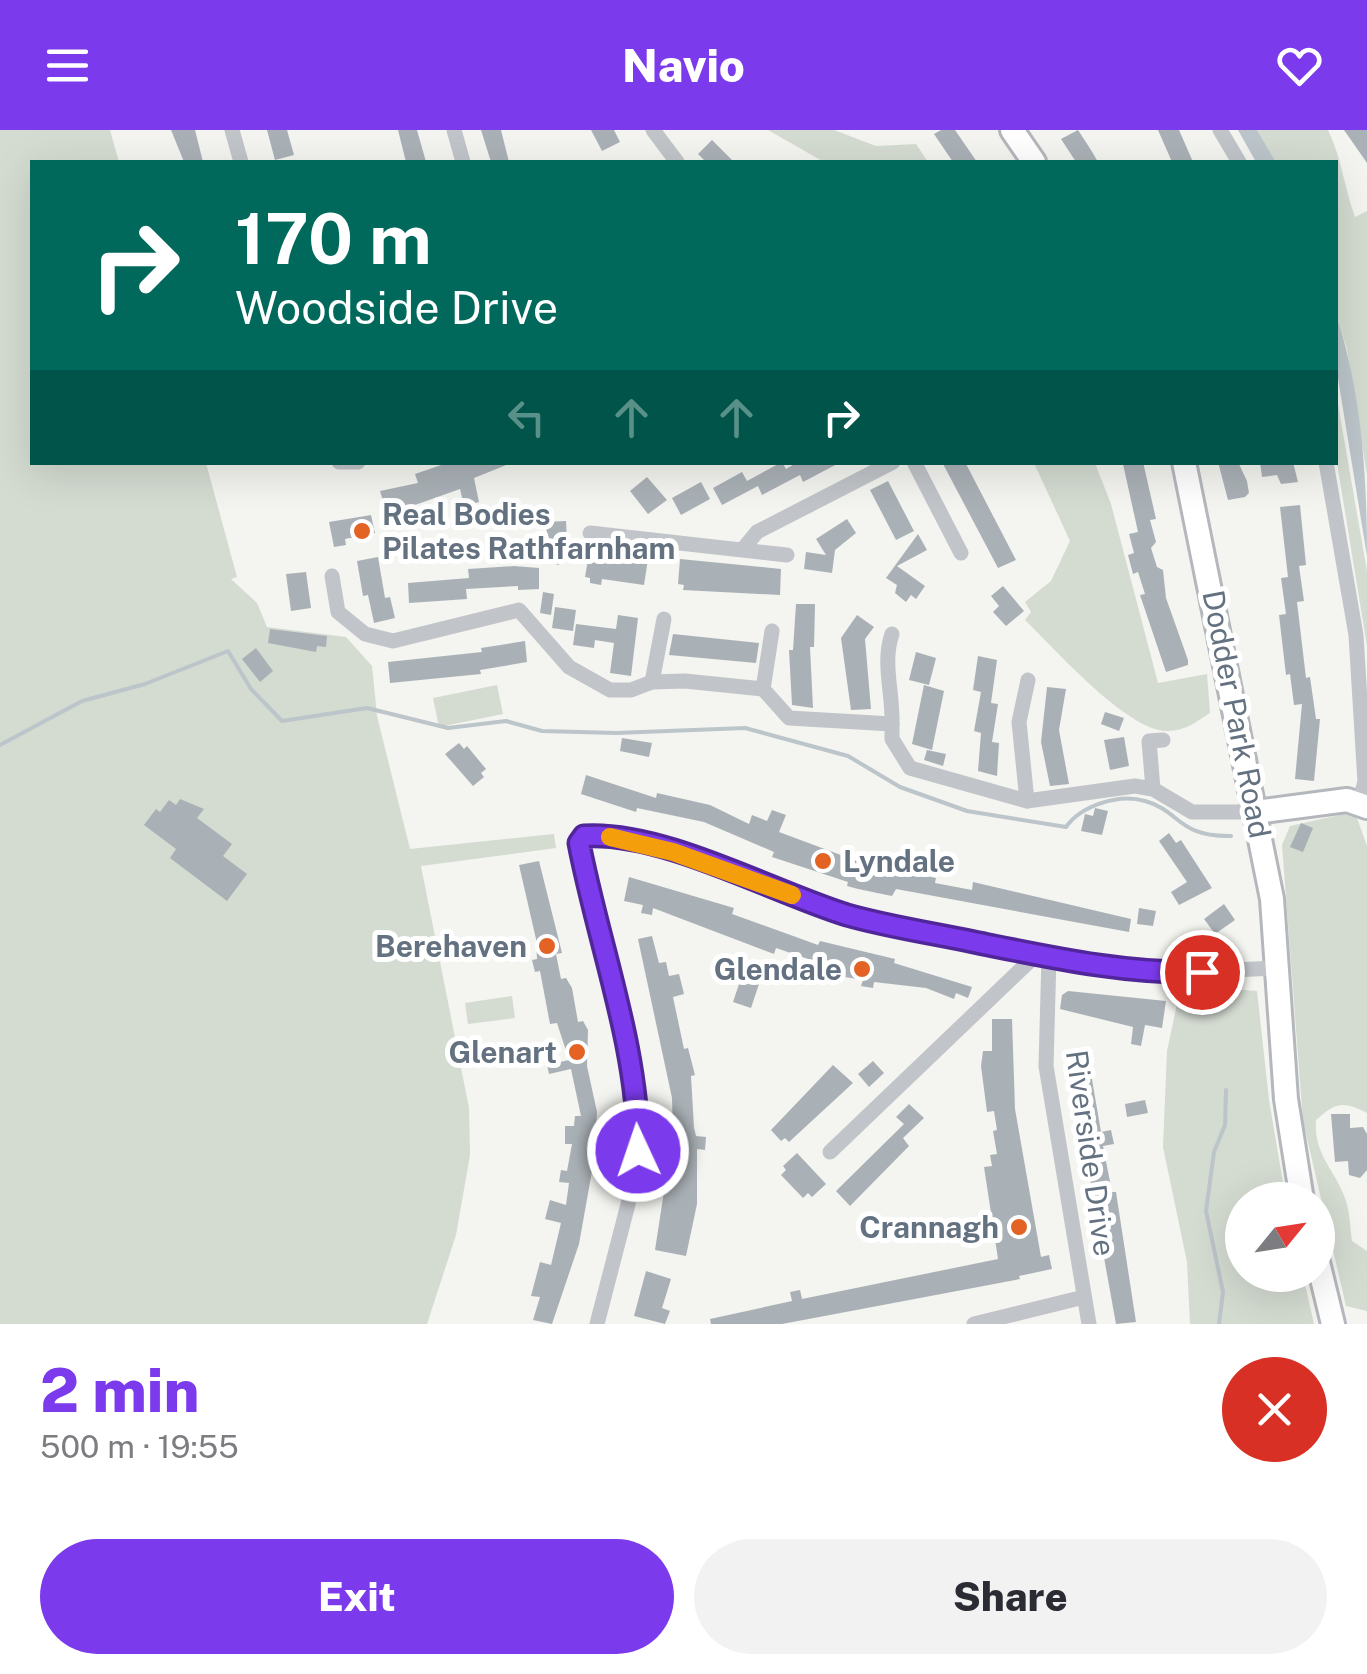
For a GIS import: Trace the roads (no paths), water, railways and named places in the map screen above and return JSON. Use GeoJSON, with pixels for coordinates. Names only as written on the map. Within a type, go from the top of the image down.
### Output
{"type":"FeatureCollection","features":[{"type":"Feature","properties":{"kind":"main road"},"geometry":{"type":"LineString","coordinates":[[1012,130],[1033,160]]}},
{"type":"Feature","properties":{"kind":"main road","name":"Dodder Park Road"},"geometry":{"type":"LineString","coordinates":[[1185,465],[1256,812],[1279,968],[1286,1100],[1299,1182]]}},
{"type":"Feature","properties":{"kind":"main road"},"geometry":{"type":"LineString","coordinates":[[1256,812],[1346,800],[1363,804]]}},
{"type":"Feature","properties":{"kind":"main road"},"geometry":{"type":"LineString","coordinates":[[1325,1292],[1333,1324]]}},
{"type":"Feature","properties":{"kind":"street"},"geometry":{"type":"LineString","coordinates":[[232,130],[240,160]]}},
{"type":"Feature","properties":{"kind":"street"},"geometry":{"type":"LineString","coordinates":[[454,130],[462,160]]}},
{"type":"Feature","properties":{"kind":"street"},"geometry":{"type":"LineString","coordinates":[[653,130],[675,160]]}},
{"type":"Feature","properties":{"kind":"street"},"geometry":{"type":"LineString","coordinates":[[1220,130],[1237,160]]}},
{"type":"Feature","properties":{"kind":"street"},"geometry":{"type":"LineString","coordinates":[[743,549],[757,532],[886,465]]}},
{"type":"Feature","properties":{"kind":"street"},"geometry":{"type":"LineString","coordinates":[[916,465],[961,554]]}},
{"type":"Feature","properties":{"kind":"street"},"geometry":{"type":"LineString","coordinates":[[1327,465],[1356,635],[1363,804]]}},
{"type":"Feature","properties":{"kind":"street"},"geometry":{"type":"LineString","coordinates":[[590,533],[664,549],[743,549],[787,555]]}},
{"type":"Feature","properties":{"kind":"street"},"geometry":{"type":"LineString","coordinates":[[332,576],[338,612],[377,640],[393,640],[508,609],[519,610],[569,667],[610,690],[631,690],[652,682],[727,682],[763,689],[789,718],[892,724]]}},
{"type":"Feature","properties":{"kind":"street"},"geometry":{"type":"LineString","coordinates":[[652,682],[664,619]]}},
{"type":"Feature","properties":{"kind":"street"},"geometry":{"type":"LineString","coordinates":[[763,689],[772,631]]}},
{"type":"Feature","properties":{"kind":"street"},"geometry":{"type":"LineString","coordinates":[[892,634],[884,656],[893,692],[892,739],[910,768],[1027,801],[1134,786],[1153,788],[1192,812],[1256,812]]}},
{"type":"Feature","properties":{"kind":"street"},"geometry":{"type":"LineString","coordinates":[[1027,801],[1019,722],[1028,680]]}},
{"type":"Feature","properties":{"kind":"street"},"geometry":{"type":"LineString","coordinates":[[1153,788],[1150,741],[1162,740]]}},
{"type":"Feature","properties":{"kind":"street"},"geometry":{"type":"LineString","coordinates":[[596,1324],[634,1181],[638,1136],[629,1068],[579,843],[584,836],[600,835],[673,852],[846,914],[1043,955],[1161,973],[1279,968]]}},
{"type":"Feature","properties":{"kind":"street"},"geometry":{"type":"LineString","coordinates":[[830,1152],[1043,955]]}},
{"type":"Feature","properties":{"kind":"street","name":"Riverside Drive"},"geometry":{"type":"LineString","coordinates":[[1043,955],[1046,1066],[1088,1324]]}},
{"type":"Feature","properties":{"kind":"street","name":"Riverside Drive"},"geometry":{"type":"LineString","coordinates":[[974,1324],[1084,1297]]}},
{"type":"Feature","properties":{"kind":"waterway"},"geometry":{"type":"LineString","coordinates":[[0,745],[82,701],[145,684],[228,651],[251,689],[282,721],[367,708],[448,728],[506,721],[542,731],[616,733],[745,728],[848,756],[900,787],[967,811],[1066,827],[1090,807],[1134,799],[1157,805],[1200,832],[1231,836]]}},
{"type":"Feature","properties":{"kind":"waterway"},"geometry":{"type":"LineString","coordinates":[[1219,1324],[1223,1292],[1206,1211],[1214,1152],[1225,1125],[1226,1090]]}},
{"type":"Feature","properties":{"kind":"place","name":"Real Bodies Pilates Rathfarnham"},"geometry":{"type":"Point","coordinates":[362,531]}},
{"type":"Feature","properties":{"kind":"place","name":"Lyndale"},"geometry":{"type":"Point","coordinates":[823,861]}},
{"type":"Feature","properties":{"kind":"place","name":"Berehaven"},"geometry":{"type":"Point","coordinates":[547,946]}},
{"type":"Feature","properties":{"kind":"place","name":"Glendale"},"geometry":{"type":"Point","coordinates":[862,969]}},
{"type":"Feature","properties":{"kind":"place","name":"Glenart"},"geometry":{"type":"Point","coordinates":[577,1052]}},
{"type":"Feature","properties":{"kind":"place","name":"Crannagh"},"geometry":{"type":"Point","coordinates":[1019,1227]}}]}
